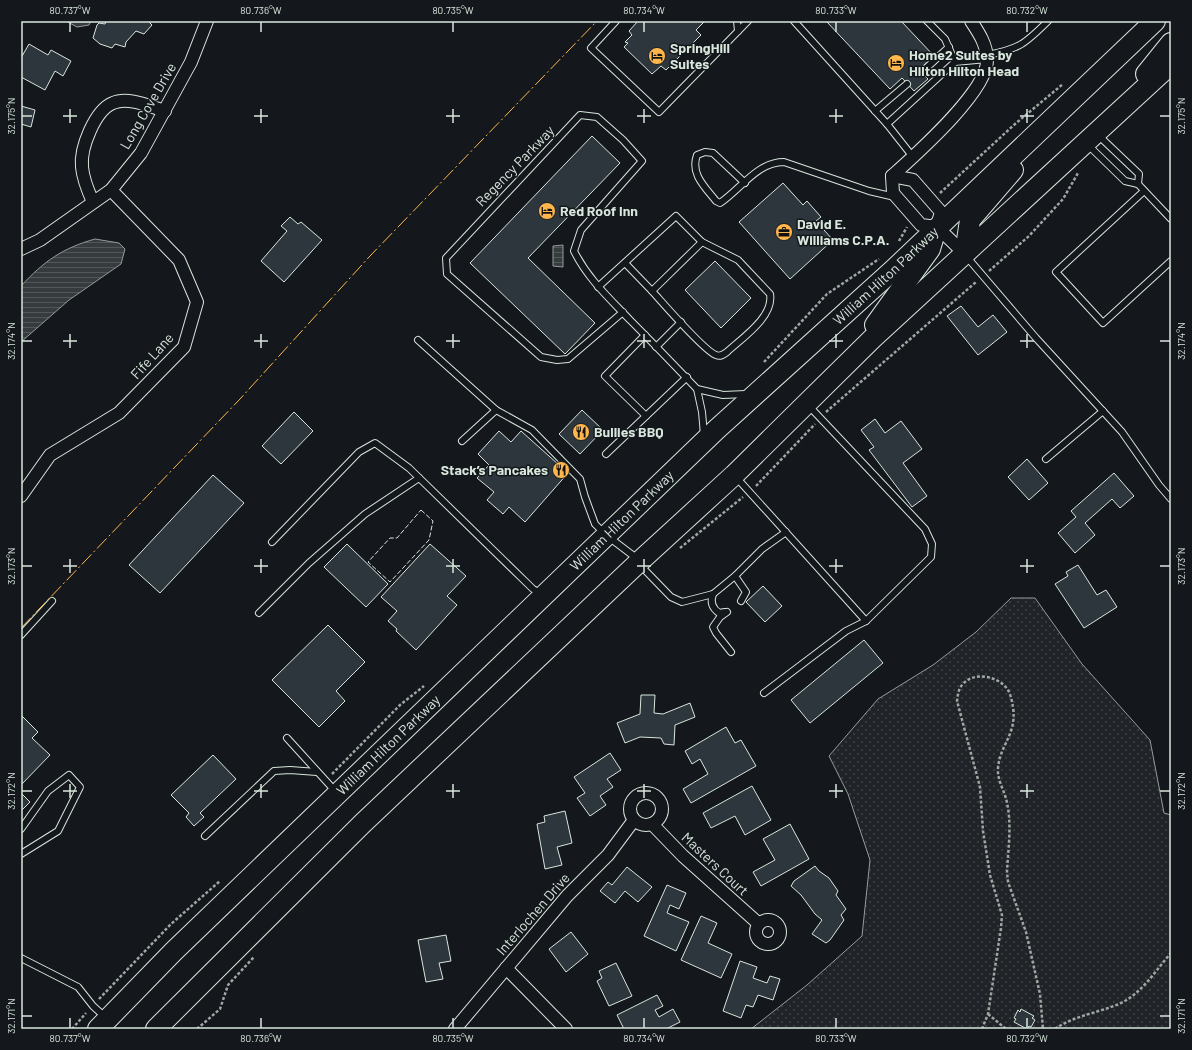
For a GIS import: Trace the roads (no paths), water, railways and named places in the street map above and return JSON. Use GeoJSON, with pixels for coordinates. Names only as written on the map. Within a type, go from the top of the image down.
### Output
{"type":"FeatureCollection","features":[{"type":"Feature","properties":{"kind":"highway","name":"William Hilton Parkway"},"geometry":{"type":"LineString","coordinates":[[107,1026],[174,951],[606,535],[756,393],[892,271],[936,227],[1155,21]]}},
{"type":"Feature","properties":{"kind":"highway"},"geometry":{"type":"LineString","coordinates":[[1096,133],[1171,43]]}},
{"type":"Feature","properties":{"kind":"highway"},"geometry":{"type":"LineString","coordinates":[[842,370],[873,338],[1171,64]]}},
{"type":"Feature","properties":{"kind":"highway"},"geometry":{"type":"LineString","coordinates":[[965,254],[970,220],[1085,87]]}},
{"type":"Feature","properties":{"kind":"highway"},"geometry":{"type":"LineString","coordinates":[[156,1029],[363,823],[639,561],[734,475],[814,411],[930,249],[936,227]]}},
{"type":"Feature","properties":{"kind":"street","name":"Long Cove Drive"},"geometry":{"type":"LineString","coordinates":[[21,249],[40,240],[110,190],[141,153],[165,111],[190,62],[207,21]]}},
{"type":"Feature","properties":{"kind":"street"},"geometry":{"type":"LineString","coordinates":[[892,176],[913,157],[973,93],[983,77],[987,57],[986,48],[971,21]]}},
{"type":"Feature","properties":{"kind":"street"},"geometry":{"type":"LineString","coordinates":[[93,202],[85,182],[81,165],[91,125],[104,109],[114,102],[125,101],[165,111]]}},
{"type":"Feature","properties":{"kind":"street"},"geometry":{"type":"LineString","coordinates":[[892,176],[913,180],[932,201],[941,212],[936,227]]}},
{"type":"Feature","properties":{"kind":"street"},"geometry":{"type":"LineString","coordinates":[[892,176],[893,193],[921,225],[936,227],[965,254]]}},
{"type":"Feature","properties":{"kind":"street","name":"Fife Lane"},"geometry":{"type":"LineString","coordinates":[[21,496],[50,455],[119,413],[184,347],[197,302],[179,260],[110,190]]}},
{"type":"Feature","properties":{"kind":"street"},"geometry":{"type":"LineString","coordinates":[[646,793],[658,798],[662,809],[657,821],[646,825],[634,820],[631,815],[631,802],[635,797],[646,793]]}},
{"type":"Feature","properties":{"kind":"street","name":"Interlochen Drive"},"geometry":{"type":"LineString","coordinates":[[455,1029],[566,896],[608,855],[634,820]]}},
{"type":"Feature","properties":{"kind":"street","name":"Masters Court"},"geometry":{"type":"LineString","coordinates":[[652,824],[683,856],[758,924]]}},
{"type":"Feature","properties":{"kind":"street"},"geometry":{"type":"LineString","coordinates":[[506,968],[566,1029]]}},
{"type":"Feature","properties":{"kind":"lane"},"geometry":{"type":"LineString","coordinates":[[616,21],[591,48],[659,112],[748,21]]}},
{"type":"Feature","properties":{"kind":"lane"},"geometry":{"type":"LineString","coordinates":[[737,21],[738,31]]}},
{"type":"Feature","properties":{"kind":"lane"},"geometry":{"type":"LineString","coordinates":[[794,21],[876,111],[913,157]]}},
{"type":"Feature","properties":{"kind":"lane"},"geometry":{"type":"LineString","coordinates":[[927,21],[945,39],[955,62]]}},
{"type":"Feature","properties":{"kind":"lane"},"geometry":{"type":"LineString","coordinates":[[887,124],[955,62],[987,57],[1024,44],[1048,21]]}},
{"type":"Feature","properties":{"kind":"lane"},"geometry":{"type":"LineString","coordinates":[[922,72],[949,47]]}},
{"type":"Feature","properties":{"kind":"lane"},"geometry":{"type":"LineString","coordinates":[[876,111],[907,84]]}},
{"type":"Feature","properties":{"kind":"lane","name":"Regency Parkway"},"geometry":{"type":"LineString","coordinates":[[623,312],[568,359],[557,360],[541,357],[447,274],[446,258],[580,115],[597,117],[623,140],[642,161],[581,230],[574,251],[583,269],[598,287],[623,312],[656,347],[698,389]]}},
{"type":"Feature","properties":{"kind":"lane"},"geometry":{"type":"LineString","coordinates":[[1096,133],[1125,181],[1138,184],[1171,220]]}},
{"type":"Feature","properties":{"kind":"lane"},"geometry":{"type":"LineString","coordinates":[[1096,133],[1139,174],[1138,184]]}},
{"type":"Feature","properties":{"kind":"lane"},"geometry":{"type":"LineString","coordinates":[[744,183],[713,153],[705,152],[697,155],[694,162],[695,174],[716,201],[720,203],[766,166],[774,162],[784,162],[869,191],[897,198]]}},
{"type":"Feature","properties":{"kind":"lane"},"geometry":{"type":"LineString","coordinates":[[1144,190],[1056,272],[1102,323],[1171,261]]}},
{"type":"Feature","properties":{"kind":"lane"},"geometry":{"type":"LineString","coordinates":[[598,287],[676,216],[702,242],[738,260],[748,269],[770,294],[770,309],[761,320],[727,352],[720,356],[714,355],[703,346],[625,263]]}},
{"type":"Feature","properties":{"kind":"lane"},"geometry":{"type":"LineString","coordinates":[[652,291],[702,242]]}},
{"type":"Feature","properties":{"kind":"lane"},"geometry":{"type":"LineString","coordinates":[[965,254],[982,277],[1122,432],[1159,485],[1171,498]]}},
{"type":"Feature","properties":{"kind":"lane"},"geometry":{"type":"LineString","coordinates":[[656,347],[681,322]]}},
{"type":"Feature","properties":{"kind":"lane"},"geometry":{"type":"LineString","coordinates":[[645,335],[605,376],[646,416]]}},
{"type":"Feature","properties":{"kind":"lane"},"geometry":{"type":"LineString","coordinates":[[418,340],[496,410],[532,430],[580,479],[585,498],[595,524],[606,535],[639,561],[671,597],[682,602],[713,594],[735,576],[762,549],[786,532]]}},
{"type":"Feature","properties":{"kind":"lane"},"geometry":{"type":"LineString","coordinates":[[606,454],[686,377]]}},
{"type":"Feature","properties":{"kind":"lane"},"geometry":{"type":"LineString","coordinates":[[703,442],[704,422],[698,389],[723,395],[756,393]]}},
{"type":"Feature","properties":{"kind":"lane"},"geometry":{"type":"LineString","coordinates":[[462,441],[496,410]]}},
{"type":"Feature","properties":{"kind":"lane"},"geometry":{"type":"LineString","coordinates":[[764,693],[846,631],[866,621],[931,557],[932,544],[925,529],[814,411]]}},
{"type":"Feature","properties":{"kind":"lane"},"geometry":{"type":"LineString","coordinates":[[1046,459],[1103,411]]}},
{"type":"Feature","properties":{"kind":"lane"},"geometry":{"type":"LineString","coordinates":[[272,542],[359,452],[375,443],[419,478],[533,589],[544,595]]}},
{"type":"Feature","properties":{"kind":"lane"},"geometry":{"type":"LineString","coordinates":[[734,475],[866,621]]}},
{"type":"Feature","properties":{"kind":"lane"},"geometry":{"type":"LineString","coordinates":[[259,613],[309,563],[365,514],[419,478]]}},
{"type":"Feature","properties":{"kind":"lane"},"geometry":{"type":"LineString","coordinates":[[735,576],[746,592],[741,601]]}},
{"type":"Feature","properties":{"kind":"lane"},"geometry":{"type":"LineString","coordinates":[[713,594],[711,600],[714,609],[719,613],[727,612],[713,627],[731,652]]}},
{"type":"Feature","properties":{"kind":"lane"},"geometry":{"type":"LineString","coordinates":[[21,635],[52,602]]}},
{"type":"Feature","properties":{"kind":"lane"},"geometry":{"type":"LineString","coordinates":[[287,738],[337,793]]}},
{"type":"Feature","properties":{"kind":"lane"},"geometry":{"type":"LineString","coordinates":[[205,836],[274,771],[290,770],[317,772]]}},
{"type":"Feature","properties":{"kind":"lane"},"geometry":{"type":"LineString","coordinates":[[21,829],[48,791],[69,775],[80,787],[58,831],[21,854]]}},
{"type":"Feature","properties":{"kind":"lane"},"geometry":{"type":"LineString","coordinates":[[21,958],[78,987],[107,1026]]}},
{"type":"Feature","properties":{"kind":"place","name":"SpringHill Suites"},"geometry":{"type":"Point","coordinates":[657,56]}},
{"type":"Feature","properties":{"kind":"place","name":"Home2 Suites by Hilton Hilton Head"},"geometry":{"type":"Point","coordinates":[896,63]}},
{"type":"Feature","properties":{"kind":"place","name":"Red Roof Inn"},"geometry":{"type":"Point","coordinates":[547,211]}},
{"type":"Feature","properties":{"kind":"place","name":"David E. Williams C.P.A."},"geometry":{"type":"Point","coordinates":[784,232]}},
{"type":"Feature","properties":{"kind":"place","name":"Bullies BBQ"},"geometry":{"type":"Point","coordinates":[581,432]}},
{"type":"Feature","properties":{"kind":"place","name":"Stack’s Pancakes"},"geometry":{"type":"Point","coordinates":[561,470]}}]}
